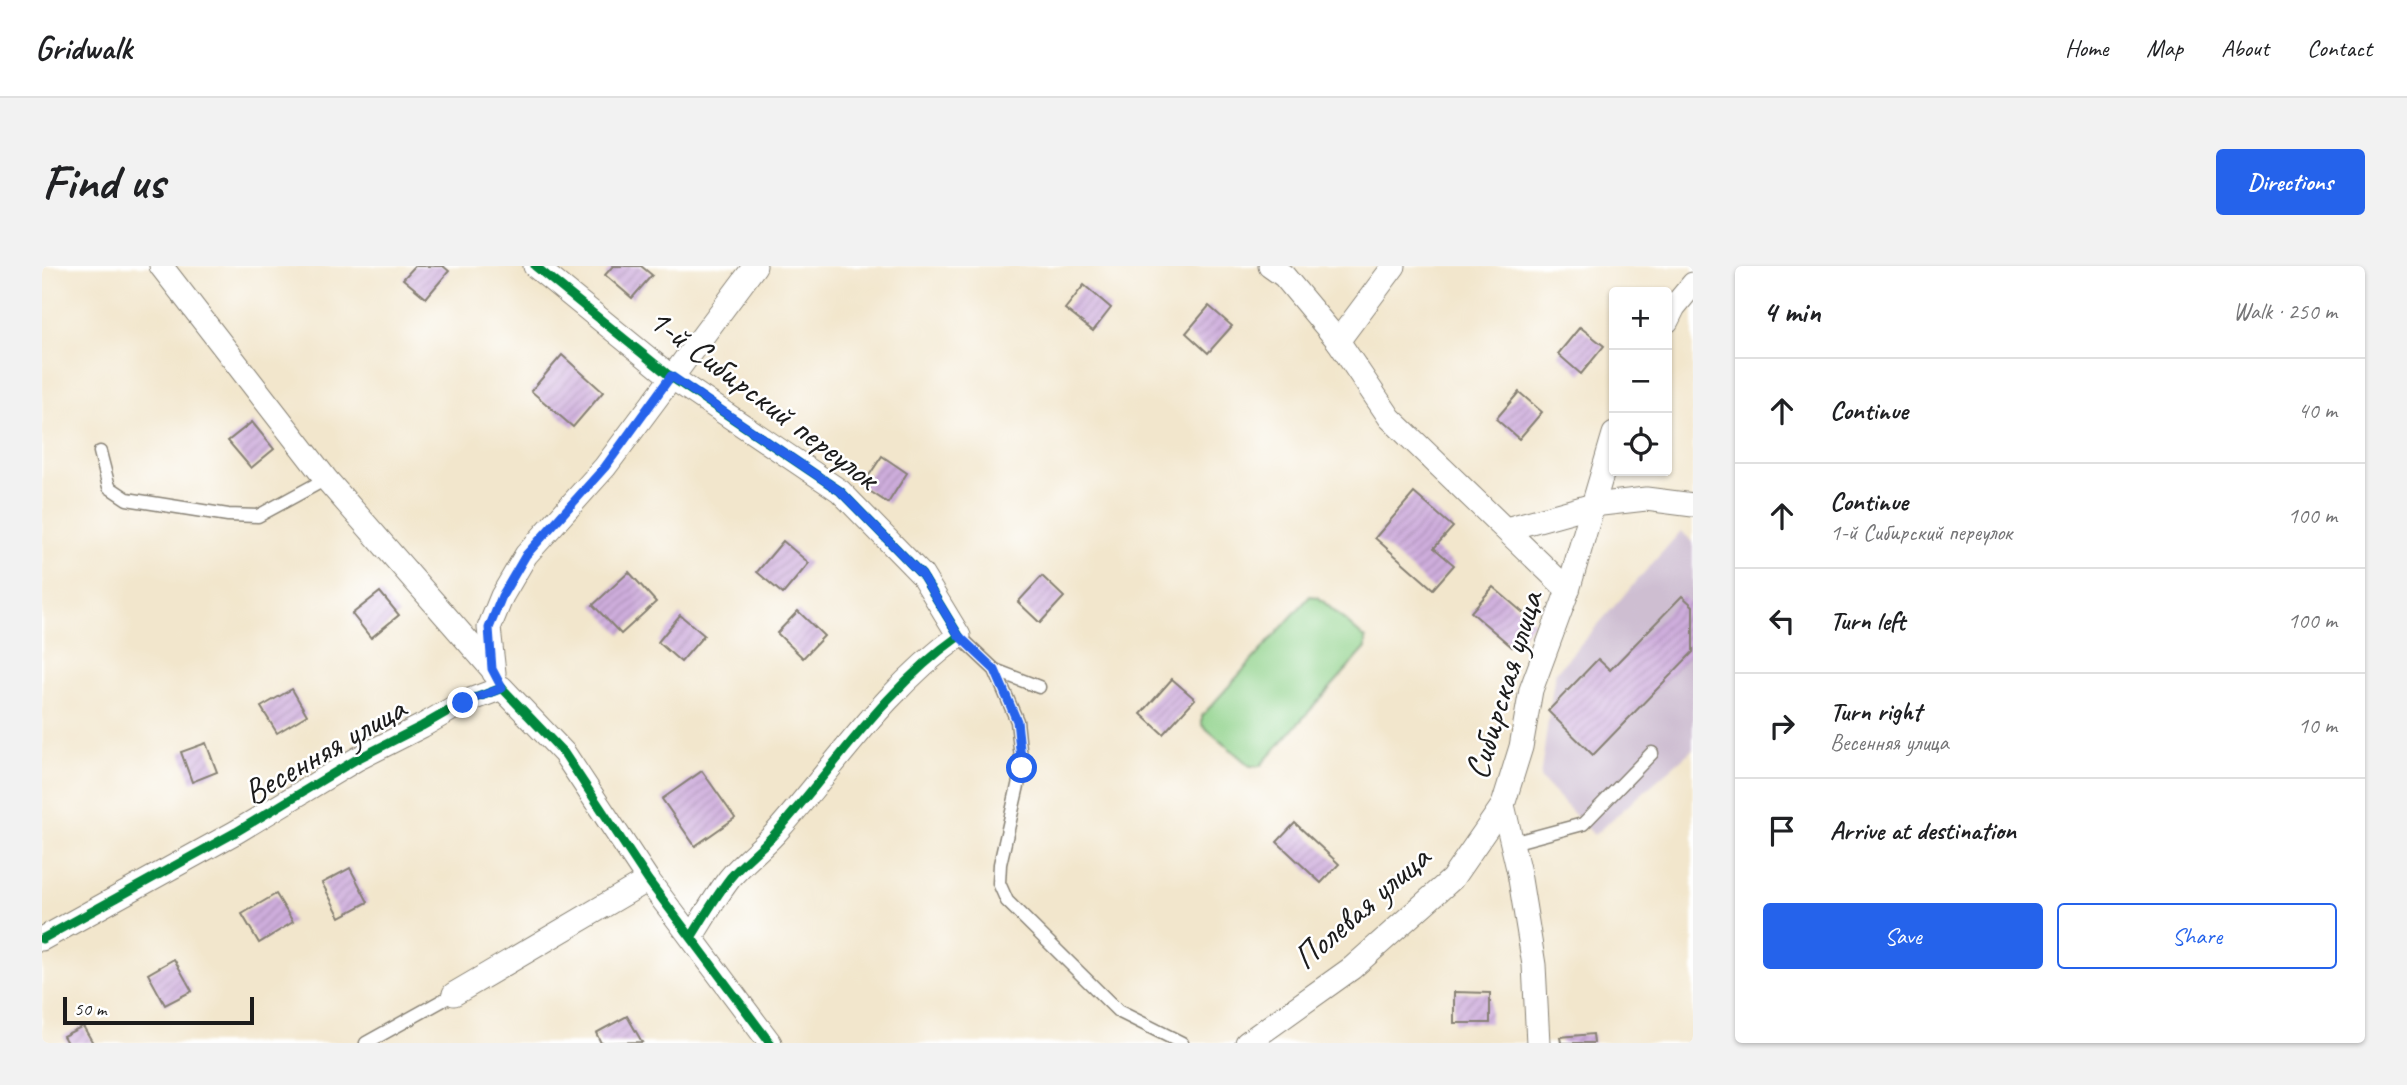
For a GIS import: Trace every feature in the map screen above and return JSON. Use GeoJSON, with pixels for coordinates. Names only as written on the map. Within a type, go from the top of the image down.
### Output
{"type":"FeatureCollection","features":[{"type":"Feature","properties":{"kind":"street"},"geometry":{"type":"LineString","coordinates":[[161,266],[326,479],[564,753],[648,880],[770,1043]]}},
{"type":"Feature","properties":{"kind":"street","name":"1-й Сибирский переулок"},"geometry":{"type":"LineString","coordinates":[[535,266],[671,376],[840,491],[922,575],[959,636]]}},
{"type":"Feature","properties":{"kind":"street"},"geometry":{"type":"LineString","coordinates":[[497,679],[489,628],[502,596],[526,555],[605,467],[755,266]]}},
{"type":"Feature","properties":{"kind":"street"},"geometry":{"type":"LineString","coordinates":[[1270,266],[1284,276],[1338,341],[1390,418],[1568,590]]}},
{"type":"Feature","properties":{"kind":"street"},"geometry":{"type":"LineString","coordinates":[[1338,341],[1394,266]]}},
{"type":"Feature","properties":{"kind":"street"},"geometry":{"type":"LineString","coordinates":[[1672,311],[1693,284]]}},
{"type":"Feature","properties":{"kind":"street","name":"Сибирская улица"},"geometry":{"type":"LineString","coordinates":[[1538,1043],[1534,965],[1503,805],[1521,747],[1531,690],[1568,590],[1609,451]]}},
{"type":"Feature","properties":{"kind":"street"},"geometry":{"type":"LineString","coordinates":[[1506,529],[1593,505],[1646,499],[1693,505]]}},
{"type":"Feature","properties":{"kind":"street"},"geometry":{"type":"LineString","coordinates":[[692,936],[730,878],[779,830],[843,749],[907,682],[941,649],[959,636]]}},
{"type":"Feature","properties":{"kind":"street","name":"Весенняя улица"},"geometry":{"type":"LineString","coordinates":[[42,939],[236,832],[356,760],[463,703],[497,679]]}},
{"type":"Feature","properties":{"kind":"street","name":"Полевая улица"},"geometry":{"type":"LineString","coordinates":[[1247,1043],[1352,968],[1452,879],[1503,805]]}},
{"type":"Feature","properties":{"kind":"street"},"geometry":{"type":"LineString","coordinates":[[454,994],[648,880]]}},
{"type":"Feature","properties":{"kind":"lane"},"geometry":{"type":"LineString","coordinates":[[100,452],[109,487],[127,499],[228,515],[258,516],[326,479]]}},
{"type":"Feature","properties":{"kind":"lane"},"geometry":{"type":"LineString","coordinates":[[959,636],[995,670],[1039,687]]}},
{"type":"Feature","properties":{"kind":"lane"},"geometry":{"type":"LineString","coordinates":[[995,670],[1017,721],[1022,768],[1000,864],[999,883],[1007,901],[1118,1011],[1182,1043]]}},
{"type":"Feature","properties":{"kind":"lane"},"geometry":{"type":"LineString","coordinates":[[1512,843],[1583,824],[1652,753]]}},
{"type":"Feature","properties":{"kind":"lane"},"geometry":{"type":"LineString","coordinates":[[366,1043],[454,994]]}},
{"type":"Feature","properties":{"kind":"shaded area"},"geometry":{"type":"Polygon","coordinates":[[[1681,531],[1693,542],[1693,749],[1594,835],[1540,778],[1555,673],[1681,531]]]}},
{"type":"Feature","properties":{"kind":"green space"},"geometry":{"type":"Polygon","coordinates":[[[1310,596],[1318,597],[1366,639],[1366,648],[1260,766],[1250,766],[1202,725],[1202,716],[1310,596]]]}},
{"type":"Feature","properties":{"kind":"building"},"geometry":{"type":"Polygon","coordinates":[[[415,266],[443,266],[449,271],[426,298],[403,279],[415,266]]]}},
{"type":"Feature","properties":{"kind":"building"},"geometry":{"type":"Polygon","coordinates":[[[613,266],[641,266],[652,275],[632,298],[605,275],[613,266]]]}},
{"type":"Feature","properties":{"kind":"building"},"geometry":{"type":"Polygon","coordinates":[[[1084,285],[1111,308],[1093,331],[1065,309],[1084,285]]]}},
{"type":"Feature","properties":{"kind":"building"},"geometry":{"type":"Polygon","coordinates":[[[1209,306],[1232,326],[1208,353],[1186,333],[1209,306]]]}},
{"type":"Feature","properties":{"kind":"building"},"geometry":{"type":"Polygon","coordinates":[[[1580,327],[1604,346],[1581,374],[1558,354],[1580,327]]]}},
{"type":"Feature","properties":{"kind":"building"},"geometry":{"type":"Polygon","coordinates":[[[562,355],[603,392],[573,427],[531,391],[562,355]]]}},
{"type":"Feature","properties":{"kind":"building"},"geometry":{"type":"Polygon","coordinates":[[[1519,392],[1542,412],[1519,439],[1496,419],[1519,392]]]}},
{"type":"Feature","properties":{"kind":"building"},"geometry":{"type":"Polygon","coordinates":[[[252,422],[274,449],[251,468],[228,441],[252,422]]]}},
{"type":"Feature","properties":{"kind":"building"},"geometry":{"type":"Polygon","coordinates":[[[882,456],[907,473],[888,503],[862,486],[882,456]]]}},
{"type":"Feature","properties":{"kind":"building"},"geometry":{"type":"Polygon","coordinates":[[[1414,493],[1453,527],[1434,548],[1454,565],[1433,589],[1375,538],[1414,493]]]}},
{"type":"Feature","properties":{"kind":"building"},"geometry":{"type":"Polygon","coordinates":[[[783,541],[809,563],[783,594],[757,572],[783,541]]]}},
{"type":"Feature","properties":{"kind":"building"},"geometry":{"type":"Polygon","coordinates":[[[629,572],[656,602],[621,634],[593,605],[629,572]]]}},
{"type":"Feature","properties":{"kind":"building"},"geometry":{"type":"Polygon","coordinates":[[[1042,576],[1064,597],[1040,623],[1018,602],[1042,576]]]}},
{"type":"Feature","properties":{"kind":"building"},"geometry":{"type":"Polygon","coordinates":[[[1493,587],[1534,622],[1512,647],[1471,612],[1493,587]]]}},
{"type":"Feature","properties":{"kind":"building"},"geometry":{"type":"Polygon","coordinates":[[[380,592],[399,615],[371,638],[352,614],[380,592]]]}},
{"type":"Feature","properties":{"kind":"building"},"geometry":{"type":"Polygon","coordinates":[[[1682,596],[1693,606],[1693,652],[1593,755],[1548,711],[1598,659],[1610,670],[1682,596]]]}},
{"type":"Feature","properties":{"kind":"building"},"geometry":{"type":"Polygon","coordinates":[[[798,611],[824,636],[803,658],[777,633],[798,611]]]}},
{"type":"Feature","properties":{"kind":"building"},"geometry":{"type":"Polygon","coordinates":[[[680,615],[704,635],[681,662],[658,642],[680,615]]]}},
{"type":"Feature","properties":{"kind":"building"},"geometry":{"type":"Polygon","coordinates":[[[1172,679],[1195,699],[1163,734],[1141,714],[1172,679]]]}},
{"type":"Feature","properties":{"kind":"building"},"geometry":{"type":"Polygon","coordinates":[[[292,689],[307,715],[277,733],[261,707],[292,689]]]}},
{"type":"Feature","properties":{"kind":"building"},"geometry":{"type":"Polygon","coordinates":[[[206,743],[217,772],[192,782],[181,752],[206,743]]]}},
{"type":"Feature","properties":{"kind":"building"},"geometry":{"type":"Polygon","coordinates":[[[702,771],[735,818],[695,846],[662,799],[702,771]]]}},
{"type":"Feature","properties":{"kind":"building"},"geometry":{"type":"Polygon","coordinates":[[[1295,823],[1339,864],[1321,883],[1277,842],[1295,823]]]}},
{"type":"Feature","properties":{"kind":"building"},"geometry":{"type":"Polygon","coordinates":[[[350,868],[368,902],[340,917],[322,883],[350,868]]]}},
{"type":"Feature","properties":{"kind":"building"},"geometry":{"type":"Polygon","coordinates":[[[276,894],[293,922],[259,943],[242,914],[276,894]]]}},
{"type":"Feature","properties":{"kind":"building"},"geometry":{"type":"Polygon","coordinates":[[[174,959],[192,991],[165,1005],[148,974],[174,959]]]}},
{"type":"Feature","properties":{"kind":"building"},"geometry":{"type":"Polygon","coordinates":[[[1454,992],[1490,993],[1490,1023],[1454,1023],[1454,992]]]}},
{"type":"Feature","properties":{"kind":"building"},"geometry":{"type":"Polygon","coordinates":[[[627,1016],[642,1042],[601,1043],[596,1033],[627,1016]]]}},
{"type":"Feature","properties":{"kind":"building"},"geometry":{"type":"Polygon","coordinates":[[[83,1026],[93,1043],[67,1043],[63,1036],[83,1026]]]}},
{"type":"Feature","properties":{"kind":"building"},"geometry":{"type":"Polygon","coordinates":[[[1593,1034],[1594,1043],[1561,1043],[1560,1037],[1593,1034]]]}},
{"type":"Feature","properties":{"kind":"cycle path"},"geometry":{"type":"LineString","coordinates":[[535,266],[671,377],[840,491],[922,575],[959,636],[933,656],[886,702],[780,828],[730,878],[692,936]]}},
{"type":"Feature","properties":{"kind":"cycle path"},"geometry":{"type":"LineString","coordinates":[[42,939],[236,832],[357,759],[462,703],[502,688],[564,753],[648,880],[770,1043]]}},
{"type":"Feature","properties":{"kind":"route"},"geometry":{"type":"LineString","coordinates":[[463,703],[502,688],[492,669],[489,628],[502,596],[526,555],[605,467],[671,376],[840,491],[922,575],[959,636],[995,670],[1017,721],[1022,768]]}}]}
